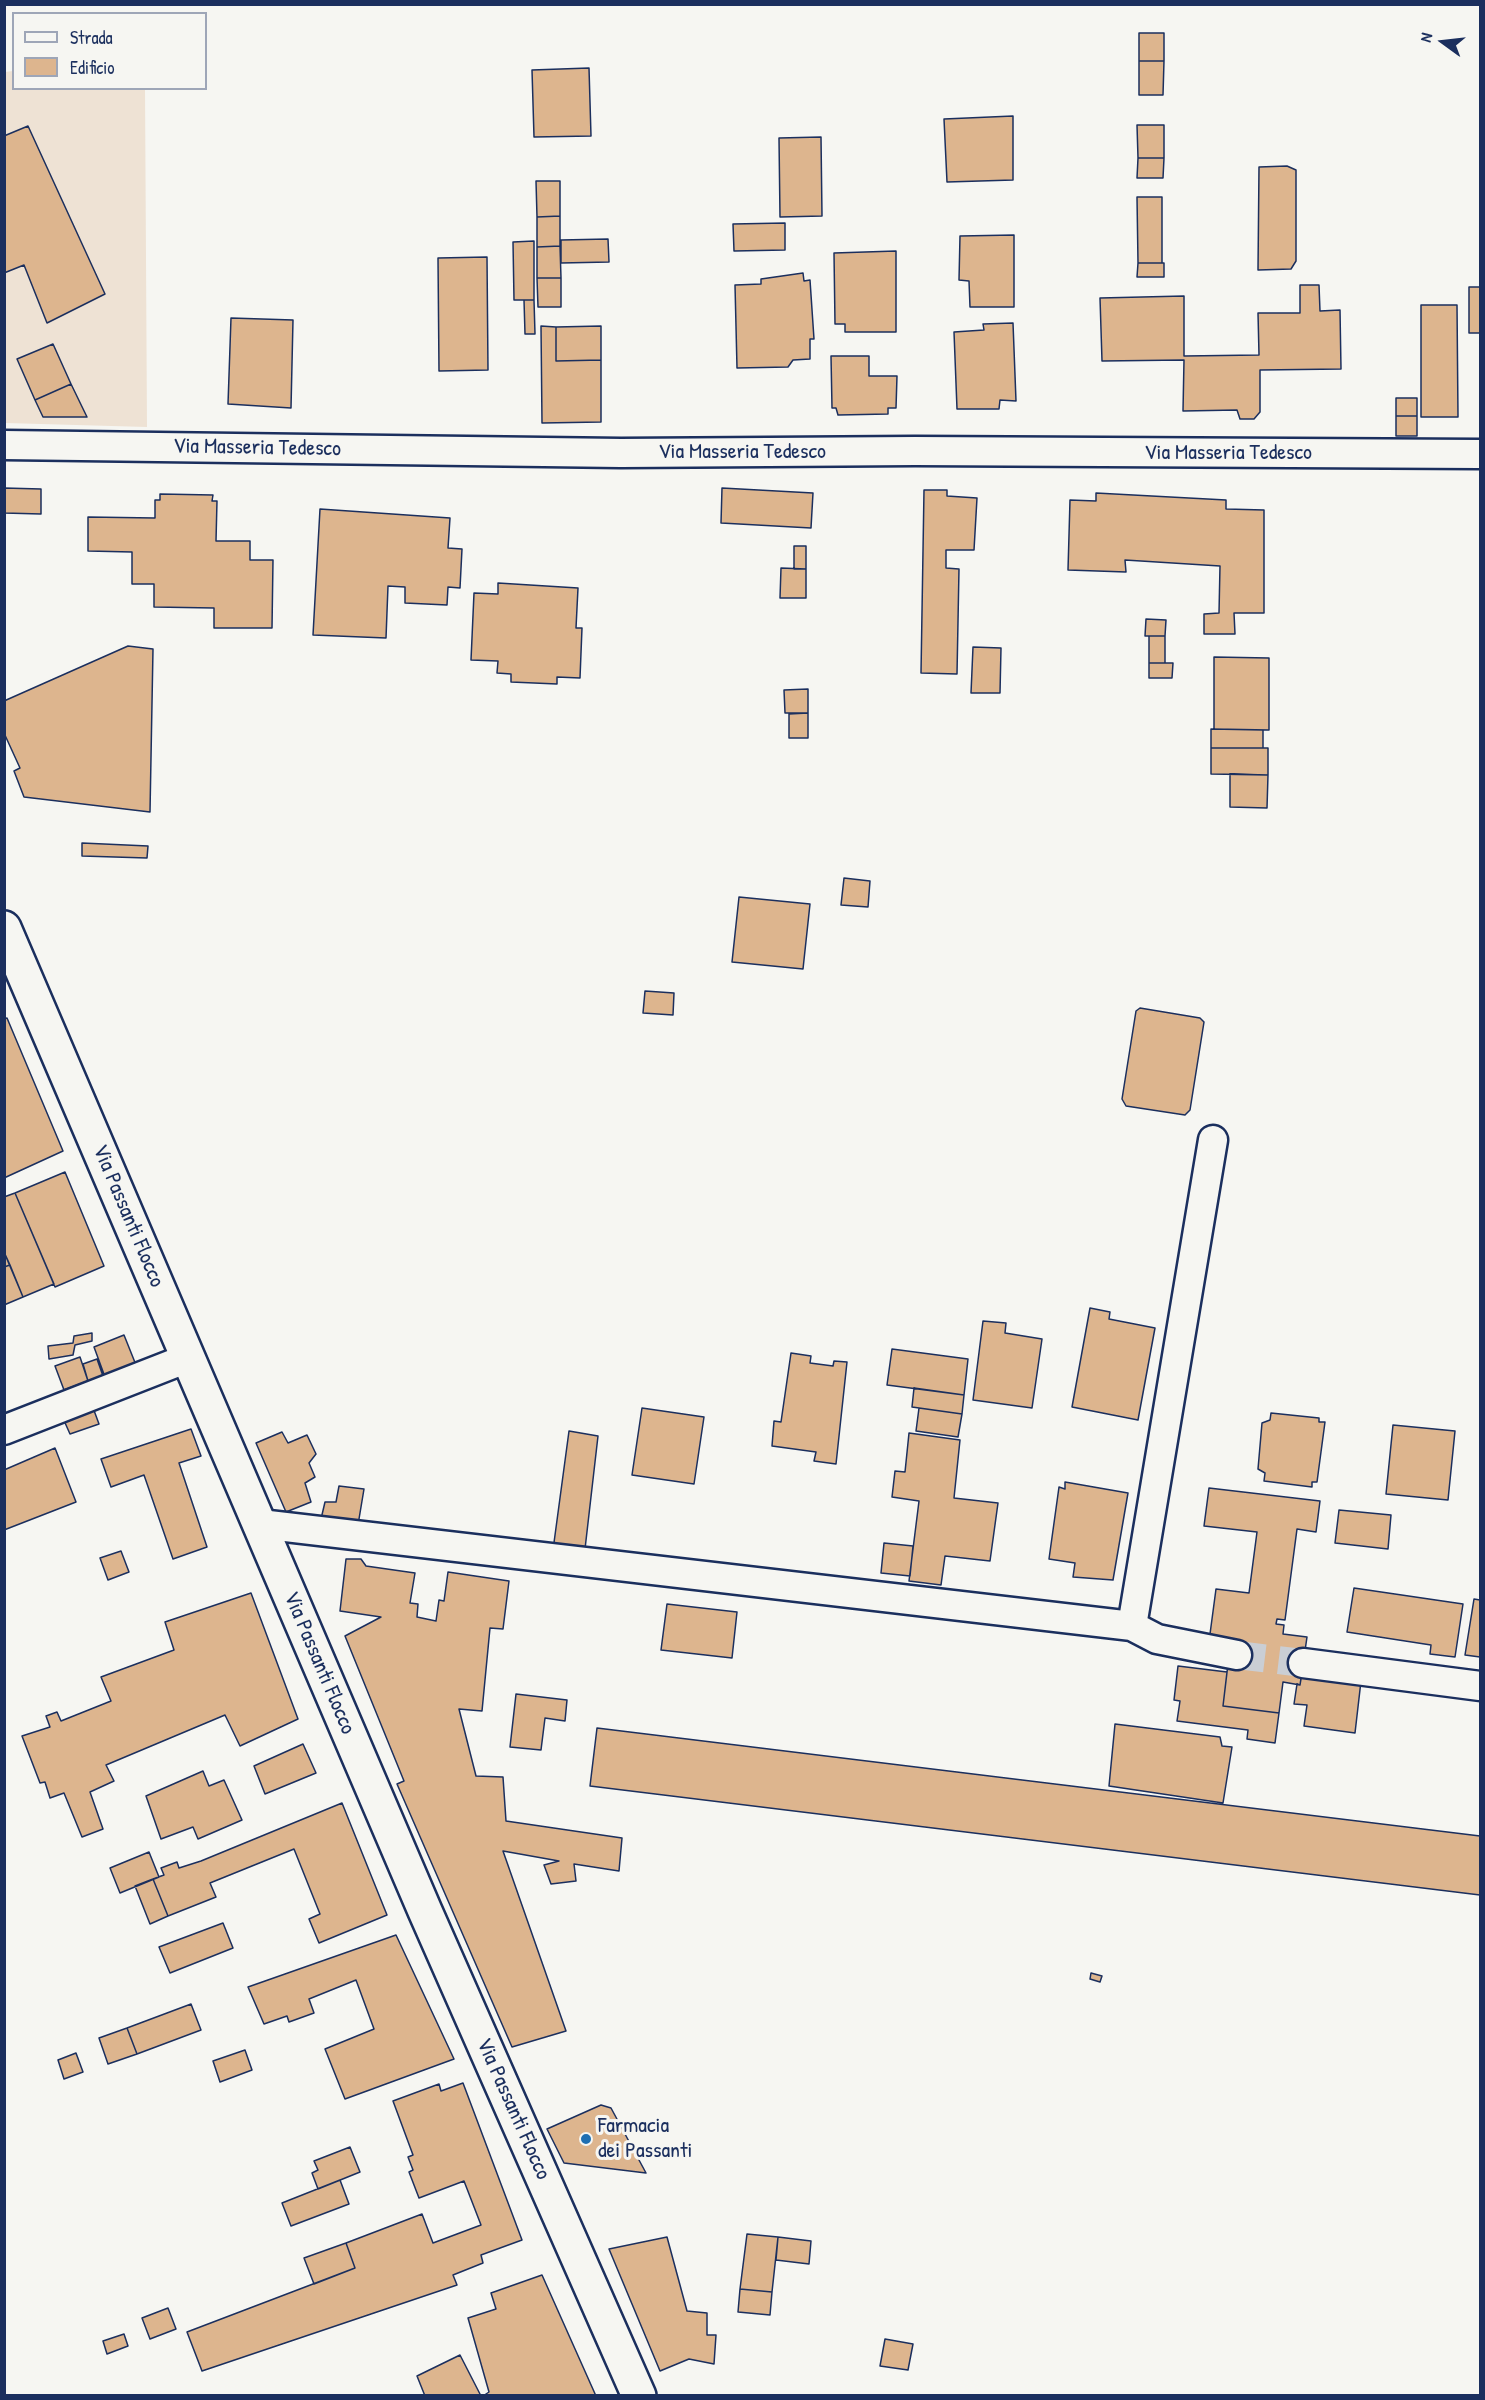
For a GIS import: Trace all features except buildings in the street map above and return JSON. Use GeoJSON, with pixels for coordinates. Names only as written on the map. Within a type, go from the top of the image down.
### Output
{"type":"FeatureCollection","features":[{"type":"Feature","properties":{"kind":"main road","name":"Via Passanti Flocco"},"geometry":{"type":"LineString","coordinates":[[4,928],[420,1900],[639,2396]]}},
{"type":"Feature","properties":{"kind":"street","name":"Via Masseria Tedesco"},"geometry":{"type":"LineString","coordinates":[[4,445],[621,453],[926,451],[1480,454]]}},
{"type":"Feature","properties":{"kind":"street"},"geometry":{"type":"LineString","coordinates":[[1132,1626],[1213,1140]]}},
{"type":"Feature","properties":{"kind":"street"},"geometry":{"type":"LineString","coordinates":[[4,1430],[188,1358]]}},
{"type":"Feature","properties":{"kind":"street"},"geometry":{"type":"LineString","coordinates":[[260,1524],[1132,1626],[1158,1639],[1237,1655]]}},
{"type":"Feature","properties":{"kind":"street"},"geometry":{"type":"LineString","coordinates":[[1304,1663],[1480,1686]]}},
{"type":"Feature","properties":{"kind":"shaded area"},"geometry":{"type":"Polygon","coordinates":[[[12,71],[12,90],[145,90],[147,427],[5,423],[5,72],[12,71]]]}},
{"type":"Feature","properties":{"kind":"tunnel"},"geometry":{"type":"LineString","coordinates":[[1237,1655],[1303,1663]]}},
{"type":"Feature","properties":{"kind":"place","name":"Farmacia dei Passanti"},"geometry":{"type":"Point","coordinates":[586,2139]}}]}
